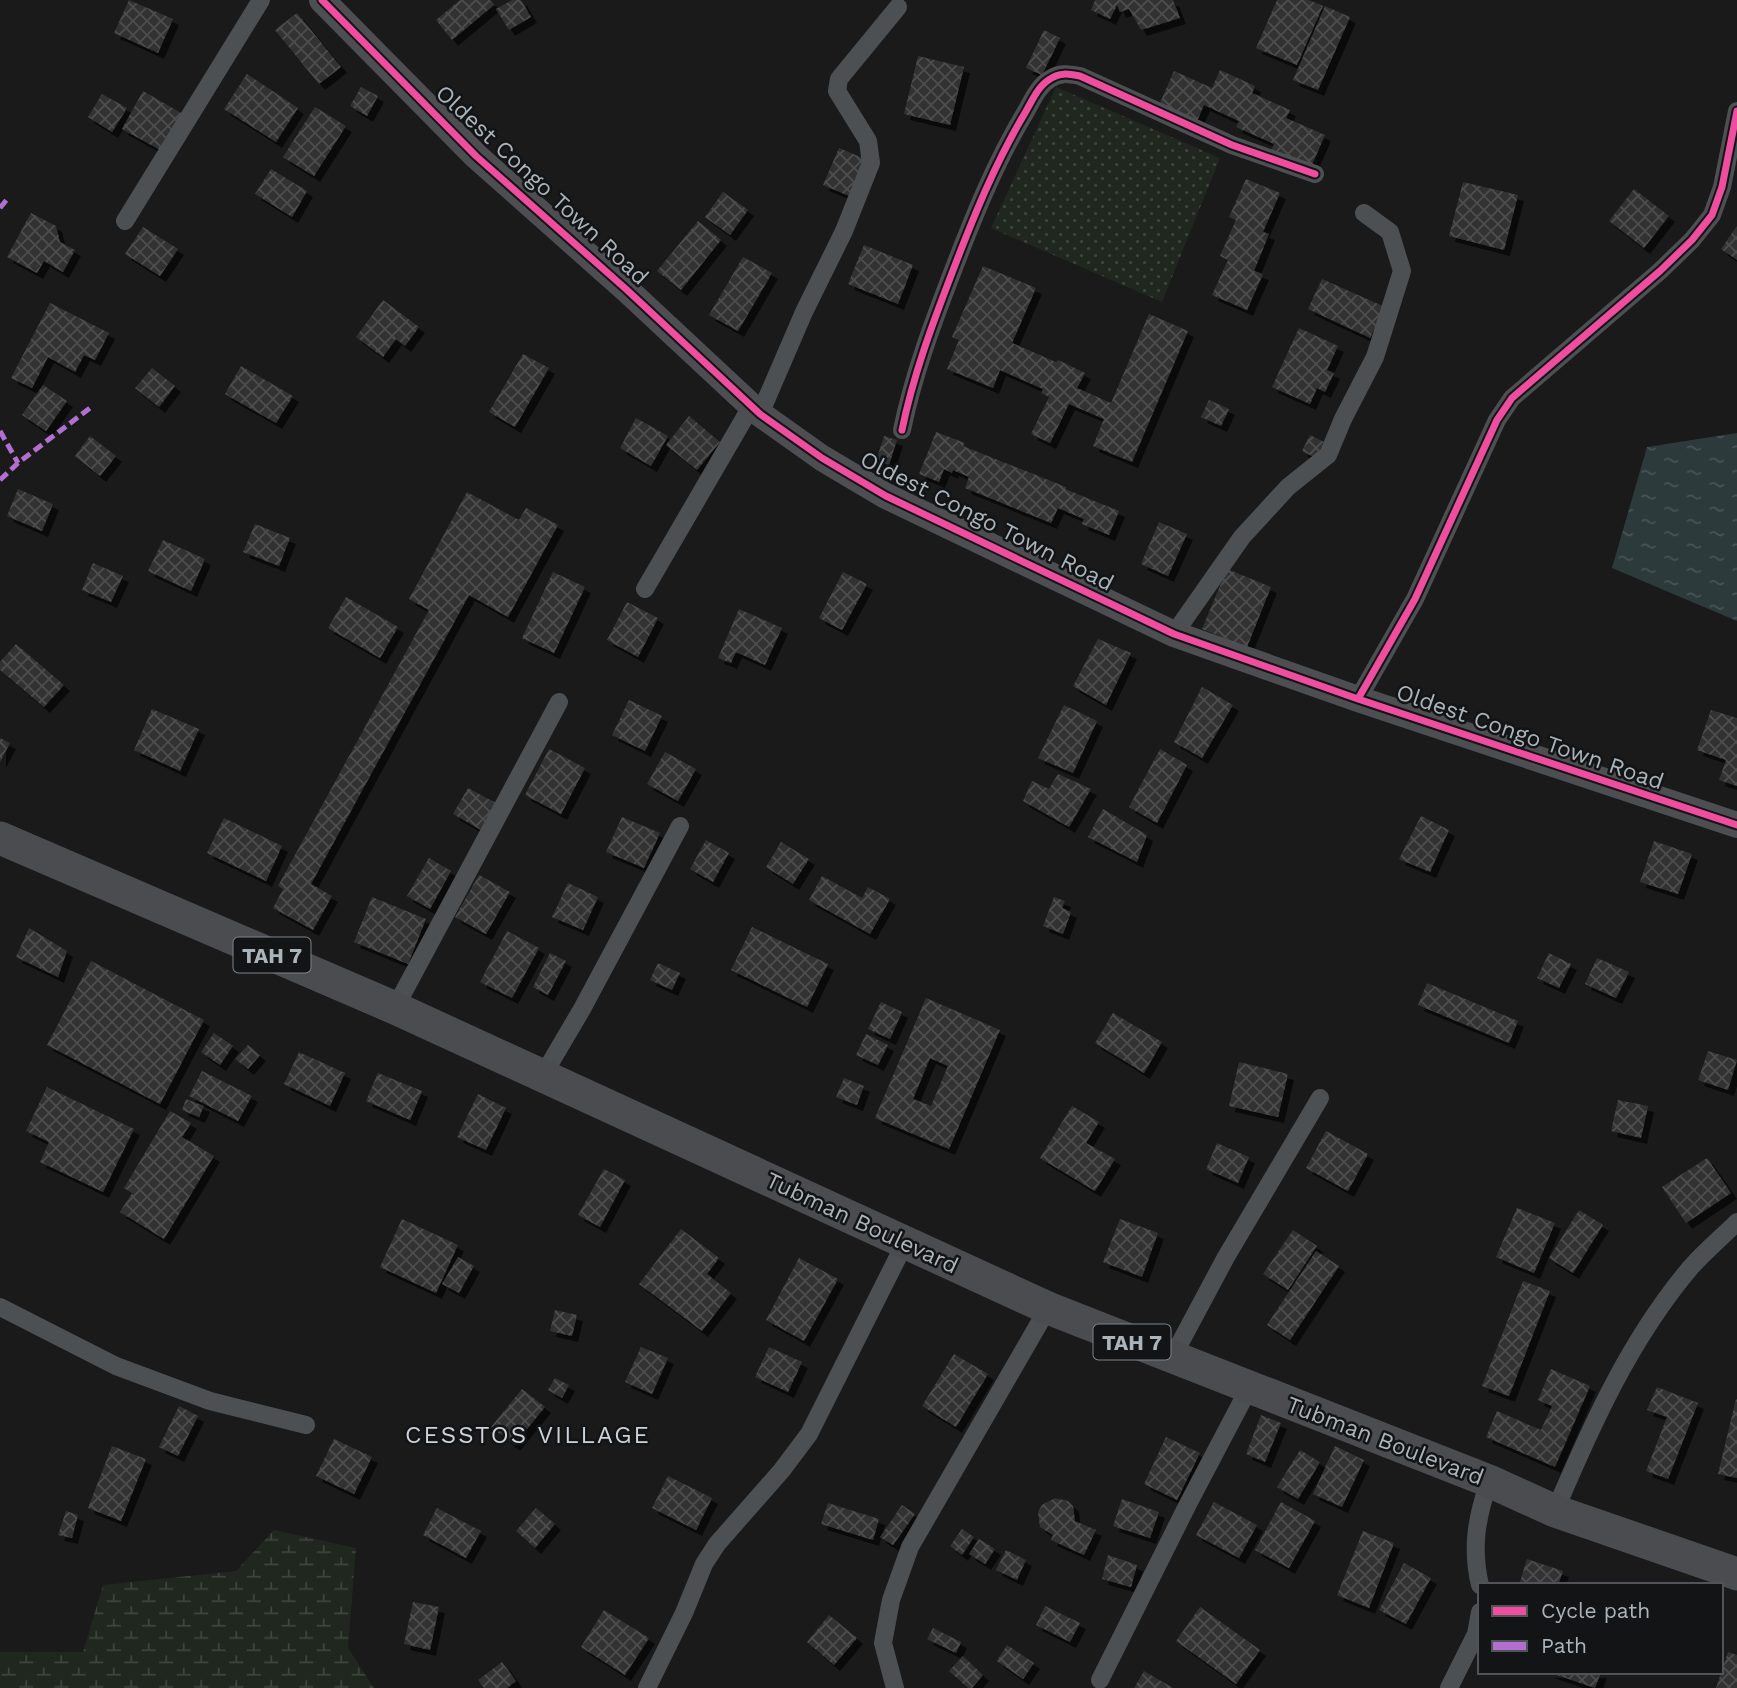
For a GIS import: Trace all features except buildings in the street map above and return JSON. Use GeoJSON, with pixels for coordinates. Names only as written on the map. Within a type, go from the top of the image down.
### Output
{"type":"FeatureCollection","features":[{"type":"Feature","properties":{"kind":"highway","name":"Tubman Boulevard"},"geometry":{"type":"LineString","coordinates":[[0,838],[395,1008],[1048,1308],[1489,1481],[1555,1511],[1737,1574]]}},
{"type":"Feature","properties":{"kind":"street"},"geometry":{"type":"LineString","coordinates":[[125,221],[261,0]]}},
{"type":"Feature","properties":{"kind":"street","name":"Oldest Congo Town Road"},"geometry":{"type":"LineString","coordinates":[[322,0],[476,156],[627,290],[756,410],[822,458],[886,496],[1174,634],[1358,699],[1737,825]]}},
{"type":"Feature","properties":{"kind":"street"},"geometry":{"type":"LineString","coordinates":[[645,589],[756,410],[844,231],[871,163],[868,141],[837,92],[839,79],[898,7]]}},
{"type":"Feature","properties":{"kind":"street"},"geometry":{"type":"LineString","coordinates":[[902,430],[909,394],[928,336],[967,235],[1006,145],[1042,85],[1052,77],[1064,73],[1080,76],[1232,145],[1315,174]]}},
{"type":"Feature","properties":{"kind":"street"},"geometry":{"type":"LineString","coordinates":[[1358,699],[1415,598],[1497,420],[1513,398],[1660,271],[1692,240],[1712,215],[1722,187],[1737,111]]}},
{"type":"Feature","properties":{"kind":"street"},"geometry":{"type":"LineString","coordinates":[[1174,634],[1242,537],[1288,487],[1328,455],[1375,357],[1402,271],[1390,232],[1364,213]]}},
{"type":"Feature","properties":{"kind":"street"},"geometry":{"type":"LineString","coordinates":[[395,1008],[559,702]]}},
{"type":"Feature","properties":{"kind":"street"},"geometry":{"type":"LineString","coordinates":[[542,1077],[582,1009],[680,826]]}},
{"type":"Feature","properties":{"kind":"street"},"geometry":{"type":"LineString","coordinates":[[1172,1358],[1226,1257],[1320,1098]]}},
{"type":"Feature","properties":{"kind":"street"},"geometry":{"type":"LineString","coordinates":[[1555,1511],[1583,1445],[1618,1374],[1650,1322],[1692,1266],[1737,1222]]}},
{"type":"Feature","properties":{"kind":"street"},"geometry":{"type":"LineString","coordinates":[[647,1688],[684,1613],[704,1564],[717,1544],[809,1434],[905,1243]]}},
{"type":"Feature","properties":{"kind":"street"},"geometry":{"type":"LineString","coordinates":[[0,1307],[116,1366],[210,1401],[306,1425]]}},
{"type":"Feature","properties":{"kind":"street"},"geometry":{"type":"LineString","coordinates":[[895,1688],[883,1643],[891,1600],[910,1547],[1048,1308]]}},
{"type":"Feature","properties":{"kind":"street"},"geometry":{"type":"LineString","coordinates":[[1100,1680],[1249,1388]]}},
{"type":"Feature","properties":{"kind":"street"},"geometry":{"type":"LineString","coordinates":[[1480,1583],[1475,1565],[1475,1532],[1489,1481]]}},
{"type":"Feature","properties":{"kind":"street"},"geometry":{"type":"LineString","coordinates":[[1449,1688],[1476,1634],[1478,1623]]}},
{"type":"Feature","properties":{"kind":"green space"},"geometry":{"type":"Polygon","coordinates":[[[1056,87],[1220,158],[1162,302],[991,228],[1056,87]]]}},
{"type":"Feature","properties":{"kind":"green space"},"geometry":{"type":"Polygon","coordinates":[[[274,1530],[356,1548],[348,1648],[374,1688],[0,1688],[0,1652],[83,1652],[103,1585],[236,1571],[274,1530]]]}},
{"type":"Feature","properties":{"kind":"water"},"geometry":{"type":"Polygon","coordinates":[[[1737,433],[1737,621],[1612,568],[1647,447],[1737,433]]]}},
{"type":"Feature","properties":{"kind":"marked path"},"geometry":{"type":"LineString","coordinates":[[0,208],[8,198]]}},
{"type":"Feature","properties":{"kind":"marked path"},"geometry":{"type":"LineString","coordinates":[[0,480],[90,408]]}},
{"type":"Feature","properties":{"kind":"marked path"},"geometry":{"type":"LineString","coordinates":[[0,431],[18,463]]}},
{"type":"Feature","properties":{"kind":"cycle path"},"geometry":{"type":"LineString","coordinates":[[322,0],[476,156],[627,290],[760,414],[822,458],[886,496],[1174,634],[1358,699],[1737,825]]}},
{"type":"Feature","properties":{"kind":"cycle path"},"geometry":{"type":"LineString","coordinates":[[902,430],[924,351],[976,211],[1014,132],[1036,94],[1050,79],[1061,74],[1080,76],[1232,145],[1315,174]]}},
{"type":"Feature","properties":{"kind":"cycle path"},"geometry":{"type":"LineString","coordinates":[[1358,699],[1415,599],[1497,420],[1512,398],[1660,271],[1692,240],[1712,215],[1722,187],[1737,111]]}},
{"type":"Feature","properties":{"kind":"district","name":"CESSTOS VILLAGE"},"geometry":{"type":"Point","coordinates":[528,1435]}}]}
